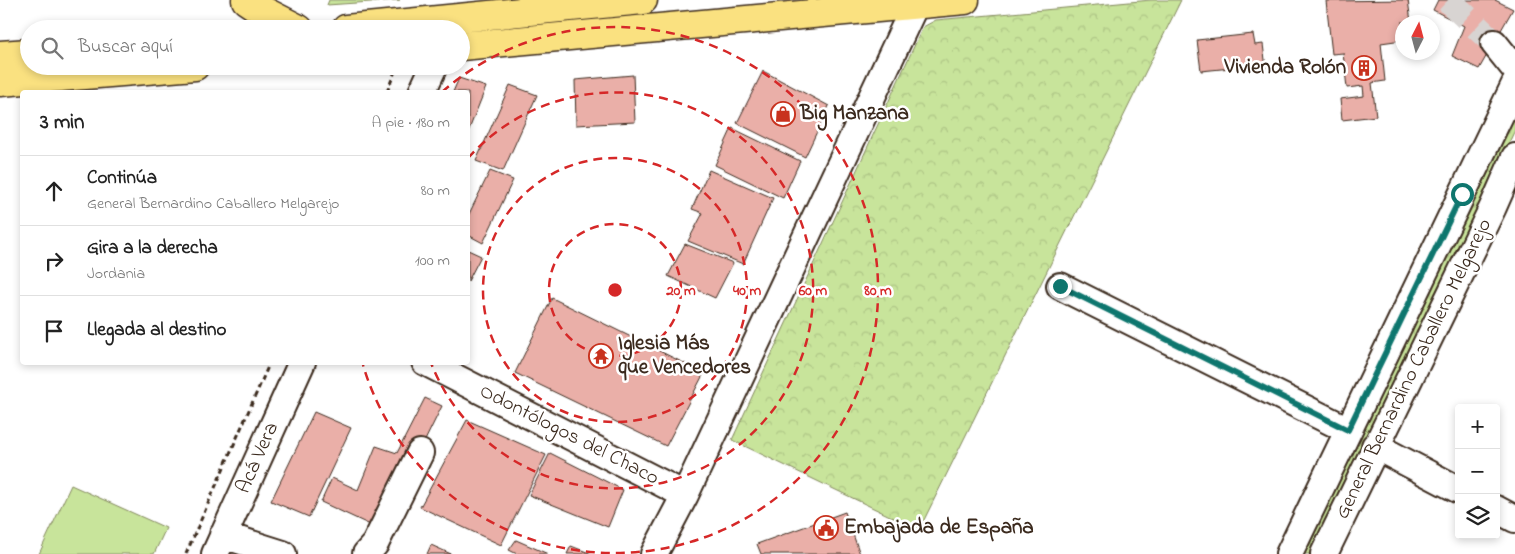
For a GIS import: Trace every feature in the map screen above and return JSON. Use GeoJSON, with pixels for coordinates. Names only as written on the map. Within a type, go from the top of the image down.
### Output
{"type":"FeatureCollection","features":[{"type":"Feature","properties":{"kind":"main road"},"geometry":{"type":"LineString","coordinates":[[246,0],[281,20]]}},
{"type":"Feature","properties":{"kind":"main road"},"geometry":{"type":"LineString","coordinates":[[438,20],[643,0]]}},
{"type":"Feature","properties":{"kind":"main road"},"geometry":{"type":"LineString","coordinates":[[470,45],[965,0]]}},
{"type":"Feature","properties":{"kind":"main road"},"geometry":{"type":"LineString","coordinates":[[0,82],[80,75]]}},
{"type":"Feature","properties":{"kind":"main road"},"geometry":{"type":"LineString","coordinates":[[0,91],[55,77]]}},
{"type":"Feature","properties":{"kind":"street"},"geometry":{"type":"LineString","coordinates":[[654,554],[685,495],[915,5]]}},
{"type":"Feature","properties":{"kind":"street"},"geometry":{"type":"LineString","coordinates":[[1494,43],[1515,69]]}},
{"type":"Feature","properties":{"kind":"street"},"geometry":{"type":"LineString","coordinates":[[423,90],[430,75]]}},
{"type":"Feature","properties":{"kind":"street","name":"General Bernardino Caballero Melgarejo"},"geometry":{"type":"LineString","coordinates":[[1289,554],[1515,84]]}},
{"type":"Feature","properties":{"kind":"street","name":"General Bernardino Caballero Melgarejo"},"geometry":{"type":"LineString","coordinates":[[1324,554],[1375,446],[1494,207],[1515,157]]}},
{"type":"Feature","properties":{"kind":"street"},"geometry":{"type":"LineString","coordinates":[[1462,194],[1494,207]]}},
{"type":"Feature","properties":{"kind":"street"},"geometry":{"type":"LineString","coordinates":[[1060,286],[1348,430]]}},
{"type":"Feature","properties":{"kind":"street","name":"Acá Vera"},"geometry":{"type":"LineString","coordinates":[[219,545],[301,365]]}},
{"type":"Feature","properties":{"kind":"street","name":"Odontólogos del Chaco"},"geometry":{"type":"LineString","coordinates":[[431,365],[685,495]]}},
{"type":"Feature","properties":{"kind":"street"},"geometry":{"type":"LineString","coordinates":[[1375,446],[1455,488]]}},
{"type":"Feature","properties":{"kind":"street"},"geometry":{"type":"LineString","coordinates":[[366,554],[375,544],[420,453]]}},
{"type":"Feature","properties":{"kind":"street"},"geometry":{"type":"LineString","coordinates":[[1500,511],[1515,519]]}},
{"type":"Feature","properties":{"kind":"street"},"geometry":{"type":"LineString","coordinates":[[219,545],[283,554]]}},
{"type":"Feature","properties":{"kind":"path"},"geometry":{"type":"LineString","coordinates":[[388,90],[393,75]]}},
{"type":"Feature","properties":{"kind":"path","name":"Acá Vera"},"geometry":{"type":"LineString","coordinates":[[186,554],[269,365]]}},
{"type":"Feature","properties":{"kind":"green space"},"geometry":{"type":"Polygon","coordinates":[[[329,0],[400,0],[327,5],[329,0]]]}},
{"type":"Feature","properties":{"kind":"green space"},"geometry":{"type":"Polygon","coordinates":[[[1151,0],[1181,0],[919,530],[732,440],[923,27],[936,20],[1151,0]]]}},
{"type":"Feature","properties":{"kind":"green space"},"geometry":{"type":"Polygon","coordinates":[[[1515,113],[1515,130],[1312,554],[1304,554],[1515,113]]]}},
{"type":"Feature","properties":{"kind":"green space"},"geometry":{"type":"Polygon","coordinates":[[[71,485],[166,528],[154,554],[39,554],[71,485]]]}},
{"type":"Feature","properties":{"kind":"building","name":"Vivienda Rolón"},"geometry":{"type":"Polygon","coordinates":[[[1408,0],[1410,15],[1395,15],[1395,41],[1381,43],[1385,81],[1372,83],[1376,116],[1342,120],[1340,99],[1364,96],[1363,86],[1347,88],[1343,53],[1332,54],[1326,1],[1408,0]]]}},
{"type":"Feature","properties":{"kind":"building"},"geometry":{"type":"Polygon","coordinates":[[[1438,0],[1495,0],[1513,9],[1479,69],[1452,56],[1464,26],[1433,10],[1438,0]]]}},
{"type":"Feature","properties":{"kind":"building"},"geometry":{"type":"Polygon","coordinates":[[[1253,34],[1255,45],[1263,44],[1266,68],[1251,70],[1251,66],[1201,71],[1197,40],[1253,34]]]}},
{"type":"Feature","properties":{"kind":"building","name":"Big Manzana"},"geometry":{"type":"Polygon","coordinates":[[[763,71],[829,106],[805,157],[737,123],[763,71]]]}},
{"type":"Feature","properties":{"kind":"building"},"geometry":{"type":"Polygon","coordinates":[[[633,75],[635,122],[576,125],[575,80],[633,75]]]}},
{"type":"Feature","properties":{"kind":"building"},"geometry":{"type":"Polygon","coordinates":[[[459,78],[486,87],[470,127],[470,90],[454,90],[459,78]]]}},
{"type":"Feature","properties":{"kind":"building"},"geometry":{"type":"Polygon","coordinates":[[[510,85],[537,95],[503,171],[476,161],[510,85]]]}},
{"type":"Feature","properties":{"kind":"building"},"geometry":{"type":"Polygon","coordinates":[[[732,128],[800,161],[783,198],[715,165],[732,128]]]}},
{"type":"Feature","properties":{"kind":"building"},"geometry":{"type":"Polygon","coordinates":[[[709,170],[773,198],[743,264],[688,241],[703,213],[692,209],[709,170]]]}},
{"type":"Feature","properties":{"kind":"building"},"geometry":{"type":"Polygon","coordinates":[[[490,171],[513,180],[483,243],[470,236],[470,212],[490,171]]]}},
{"type":"Feature","properties":{"kind":"building"},"geometry":{"type":"Polygon","coordinates":[[[685,244],[733,263],[715,298],[668,276],[685,244]]]}},
{"type":"Feature","properties":{"kind":"building"},"geometry":{"type":"Polygon","coordinates":[[[470,251],[481,256],[470,277],[470,251]]]}},
{"type":"Feature","properties":{"kind":"building"},"geometry":{"type":"Polygon","coordinates":[[[552,298],[704,373],[666,446],[515,373],[552,298]]]}},
{"type":"Feature","properties":{"kind":"building"},"geometry":{"type":"Polygon","coordinates":[[[425,398],[442,406],[381,530],[321,502],[332,478],[358,490],[376,446],[397,453],[425,398]]]}},
{"type":"Feature","properties":{"kind":"building"},"geometry":{"type":"Polygon","coordinates":[[[314,412],[351,428],[309,517],[271,501],[314,412]]]}},
{"type":"Feature","properties":{"kind":"building"},"geometry":{"type":"Polygon","coordinates":[[[467,420],[546,455],[501,545],[420,507],[467,420]]]}},
{"type":"Feature","properties":{"kind":"building"},"geometry":{"type":"Polygon","coordinates":[[[550,453],[623,490],[608,527],[529,495],[550,453]]]}},
{"type":"Feature","properties":{"kind":"building","name":"Embajada de España"},"geometry":{"type":"Polygon","coordinates":[[[845,512],[860,554],[761,554],[757,544],[845,512]]]}},
{"type":"Feature","properties":{"kind":"building"},"geometry":{"type":"Polygon","coordinates":[[[516,540],[548,554],[517,554],[509,550],[516,540]]]}},
{"type":"Feature","properties":{"kind":"building"},"geometry":{"type":"Polygon","coordinates":[[[431,545],[451,554],[427,554],[431,545]]]}},
{"type":"Feature","properties":{"kind":"building"},"geometry":{"type":"Polygon","coordinates":[[[571,546],[592,554],[567,554],[571,546]]]}},
{"type":"Feature","properties":{"kind":"tunnel"},"geometry":{"type":"LineString","coordinates":[[1448,0],[1494,43]]}},
{"type":"Feature","properties":{"kind":"place","name":"Vivienda Rolón"},"geometry":{"type":"Point","coordinates":[1364,68]}},
{"type":"Feature","properties":{"kind":"place","name":"Big Manzana"},"geometry":{"type":"Point","coordinates":[783,114]}},
{"type":"Feature","properties":{"kind":"place","name":"Iglesia Más que Vencedores"},"geometry":{"type":"Point","coordinates":[601,356]}},
{"type":"Feature","properties":{"kind":"place","name":"Embajada de España"},"geometry":{"type":"Point","coordinates":[826,528]}},
{"type":"Feature","properties":{"kind":"route"},"geometry":{"type":"LineString","coordinates":[[1060,286],[1348,430],[1462,194]]}}]}
